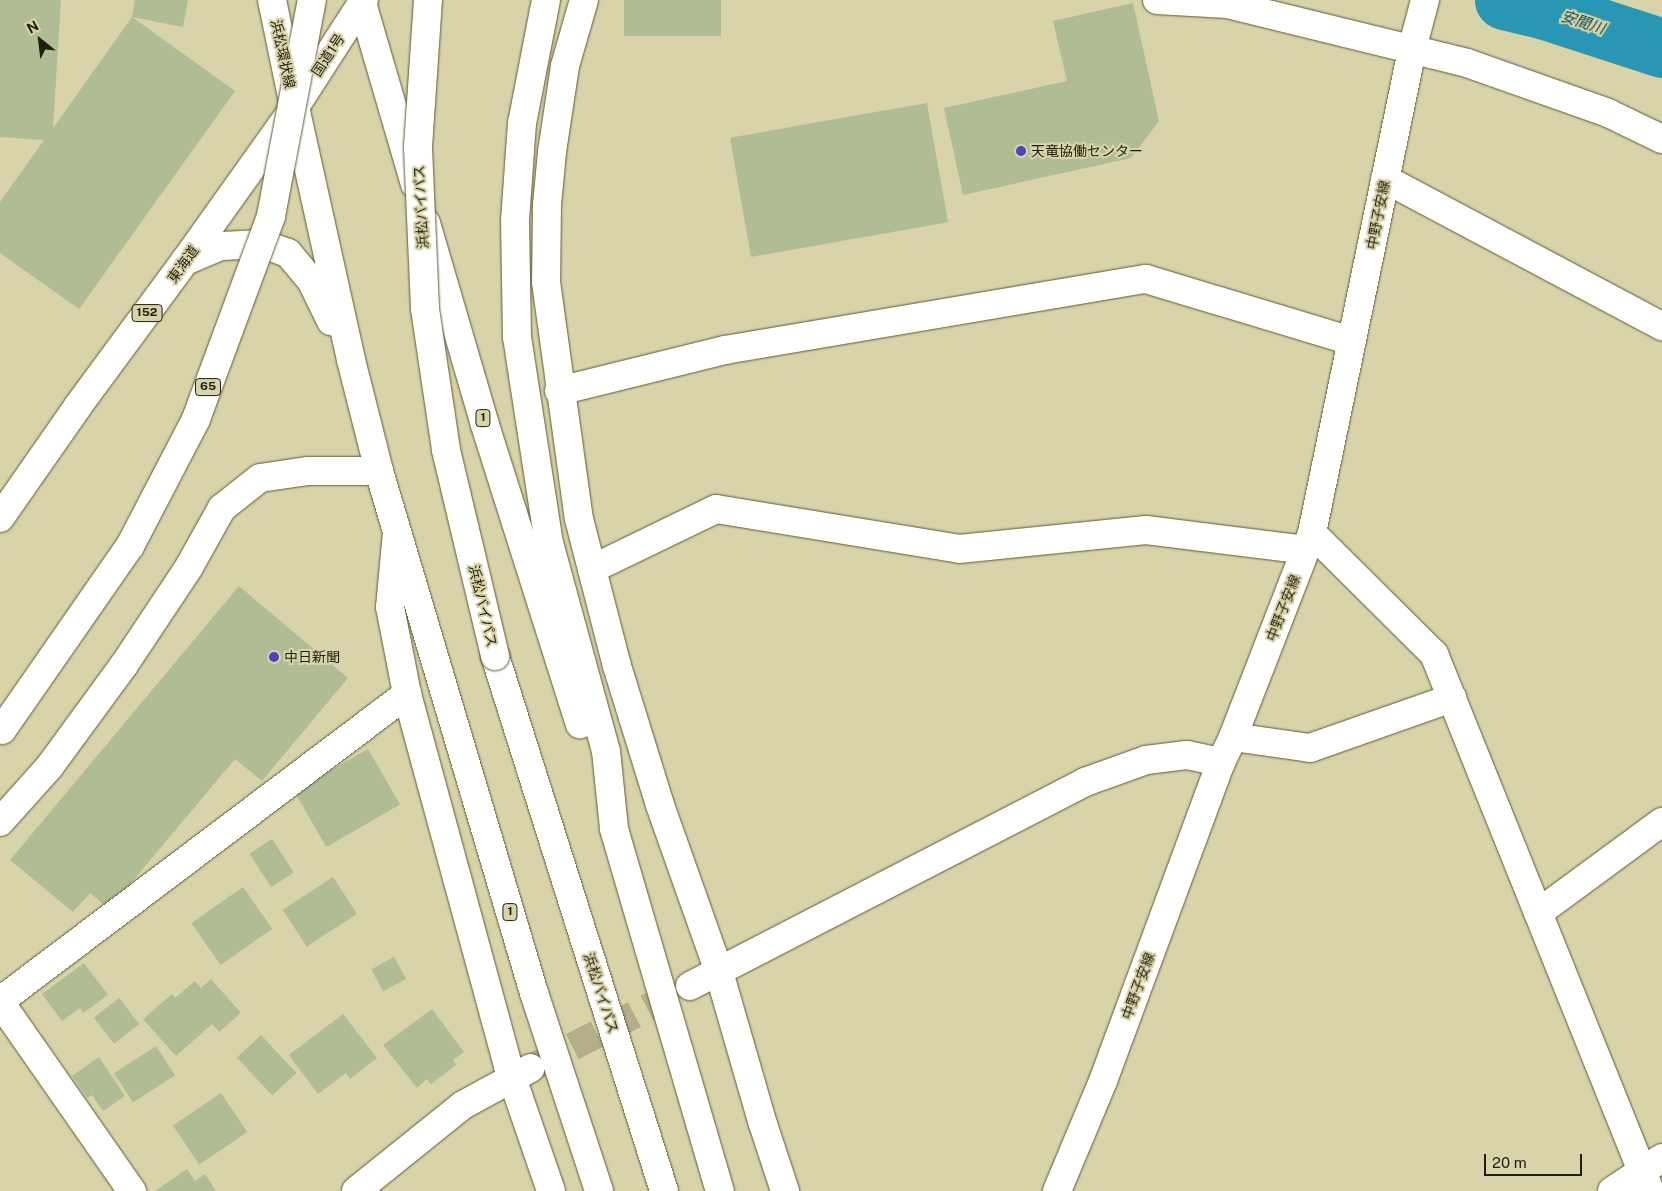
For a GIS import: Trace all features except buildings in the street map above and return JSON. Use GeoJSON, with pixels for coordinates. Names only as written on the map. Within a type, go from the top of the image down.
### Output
{"type":"FeatureCollection","features":[{"type":"Feature","properties":{"kind":"main road","name":"浜松環状線"},"geometry":{"type":"LineString","coordinates":[[272,0],[294,107]]}},
{"type":"Feature","properties":{"kind":"main road","name":"65"},"geometry":{"type":"LineString","coordinates":[[1,731],[130,546],[196,419],[271,216],[312,0]]}},
{"type":"Feature","properties":{"kind":"main road","name":"浜松バイパス"},"geometry":{"type":"LineString","coordinates":[[428,0],[418,148],[425,309],[446,450],[495,656],[664,1191]]}},
{"type":"Feature","properties":{"kind":"main road","name":"1"},"geometry":{"type":"LineString","coordinates":[[546,0],[522,123],[515,222],[517,337],[549,542],[606,751],[614,829]]}},
{"type":"Feature","properties":{"kind":"main road"},"geometry":{"type":"LineString","coordinates":[[584,0],[565,66],[547,205],[546,282],[559,391],[579,519],[618,666],[660,805],[718,972],[785,1191]]}},
{"type":"Feature","properties":{"kind":"main road"},"geometry":{"type":"LineString","coordinates":[[1157,0],[1227,4],[1414,43],[1598,110],[1662,139]]}},
{"type":"Feature","properties":{"kind":"main road","name":"中野子安線"},"geometry":{"type":"LineString","coordinates":[[1057,1191],[1102,1081],[1221,762],[1233,737],[1309,541],[1414,43],[1425,0]]}},
{"type":"Feature","properties":{"kind":"main road","name":"国道1号"},"geometry":{"type":"LineString","coordinates":[[294,107],[363,1]]}},
{"type":"Feature","properties":{"kind":"main road","name":"1"},"geometry":{"type":"LineString","coordinates":[[363,1],[485,425],[614,829],[720,1191]]}},
{"type":"Feature","properties":{"kind":"main road","name":"東海道"},"geometry":{"type":"LineString","coordinates":[[0,518],[78,406],[185,261],[294,107]]}},
{"type":"Feature","properties":{"kind":"main road","name":"1"},"geometry":{"type":"LineString","coordinates":[[294,107],[351,360],[379,471],[534,993],[599,1191]]}},
{"type":"Feature","properties":{"kind":"main road"},"geometry":{"type":"LineString","coordinates":[[1385,179],[1662,326]]}},
{"type":"Feature","properties":{"kind":"main road","name":"1"},"geometry":{"type":"LineString","coordinates":[[185,261],[221,246],[264,244],[288,253],[311,280],[351,360]]}},
{"type":"Feature","properties":{"kind":"main road"},"geometry":{"type":"LineString","coordinates":[[559,391],[725,350],[1146,279],[1352,341]]}},
{"type":"Feature","properties":{"kind":"main road"},"geometry":{"type":"LineString","coordinates":[[0,822],[50,766],[124,666],[189,566],[222,508],[260,478],[308,470],[379,471]]}},
{"type":"Feature","properties":{"kind":"main road"},"geometry":{"type":"LineString","coordinates":[[592,569],[716,509],[960,549],[1146,530],[1309,541],[1434,654],[1538,912],[1652,1173],[1612,1191]]}},
{"type":"Feature","properties":{"kind":"main road"},"geometry":{"type":"LineString","coordinates":[[398,532],[390,606],[408,694],[522,1073],[551,1191]]}},
{"type":"Feature","properties":{"kind":"main road"},"geometry":{"type":"LineString","coordinates":[[132,1191],[0,1002],[408,694]]}},
{"type":"Feature","properties":{"kind":"main road"},"geometry":{"type":"LineString","coordinates":[[1233,737],[1310,748],[1452,698]]}},
{"type":"Feature","properties":{"kind":"main road"},"geometry":{"type":"LineString","coordinates":[[690,986],[1085,782],[1146,760],[1187,755],[1221,762]]}},
{"type":"Feature","properties":{"kind":"main road"},"geometry":{"type":"LineString","coordinates":[[1538,912],[1662,822]]}},
{"type":"Feature","properties":{"kind":"main road"},"geometry":{"type":"LineString","coordinates":[[356,1191],[462,1105],[522,1073]]}},
{"type":"Feature","properties":{"kind":"waterway","name":"安間川"},"geometry":{"type":"LineString","coordinates":[[1504,0],[1545,10],[1662,48]]}},
{"type":"Feature","properties":{"kind":"tunnel"},"geometry":{"type":"LineString","coordinates":[[535,1066],[690,986]]}},
{"type":"Feature","properties":{"kind":"place","name":"天竜協働センター"},"geometry":{"type":"Point","coordinates":[1021,151]}},
{"type":"Feature","properties":{"kind":"place","name":"中日新聞"},"geometry":{"type":"Point","coordinates":[274,657]}}]}
